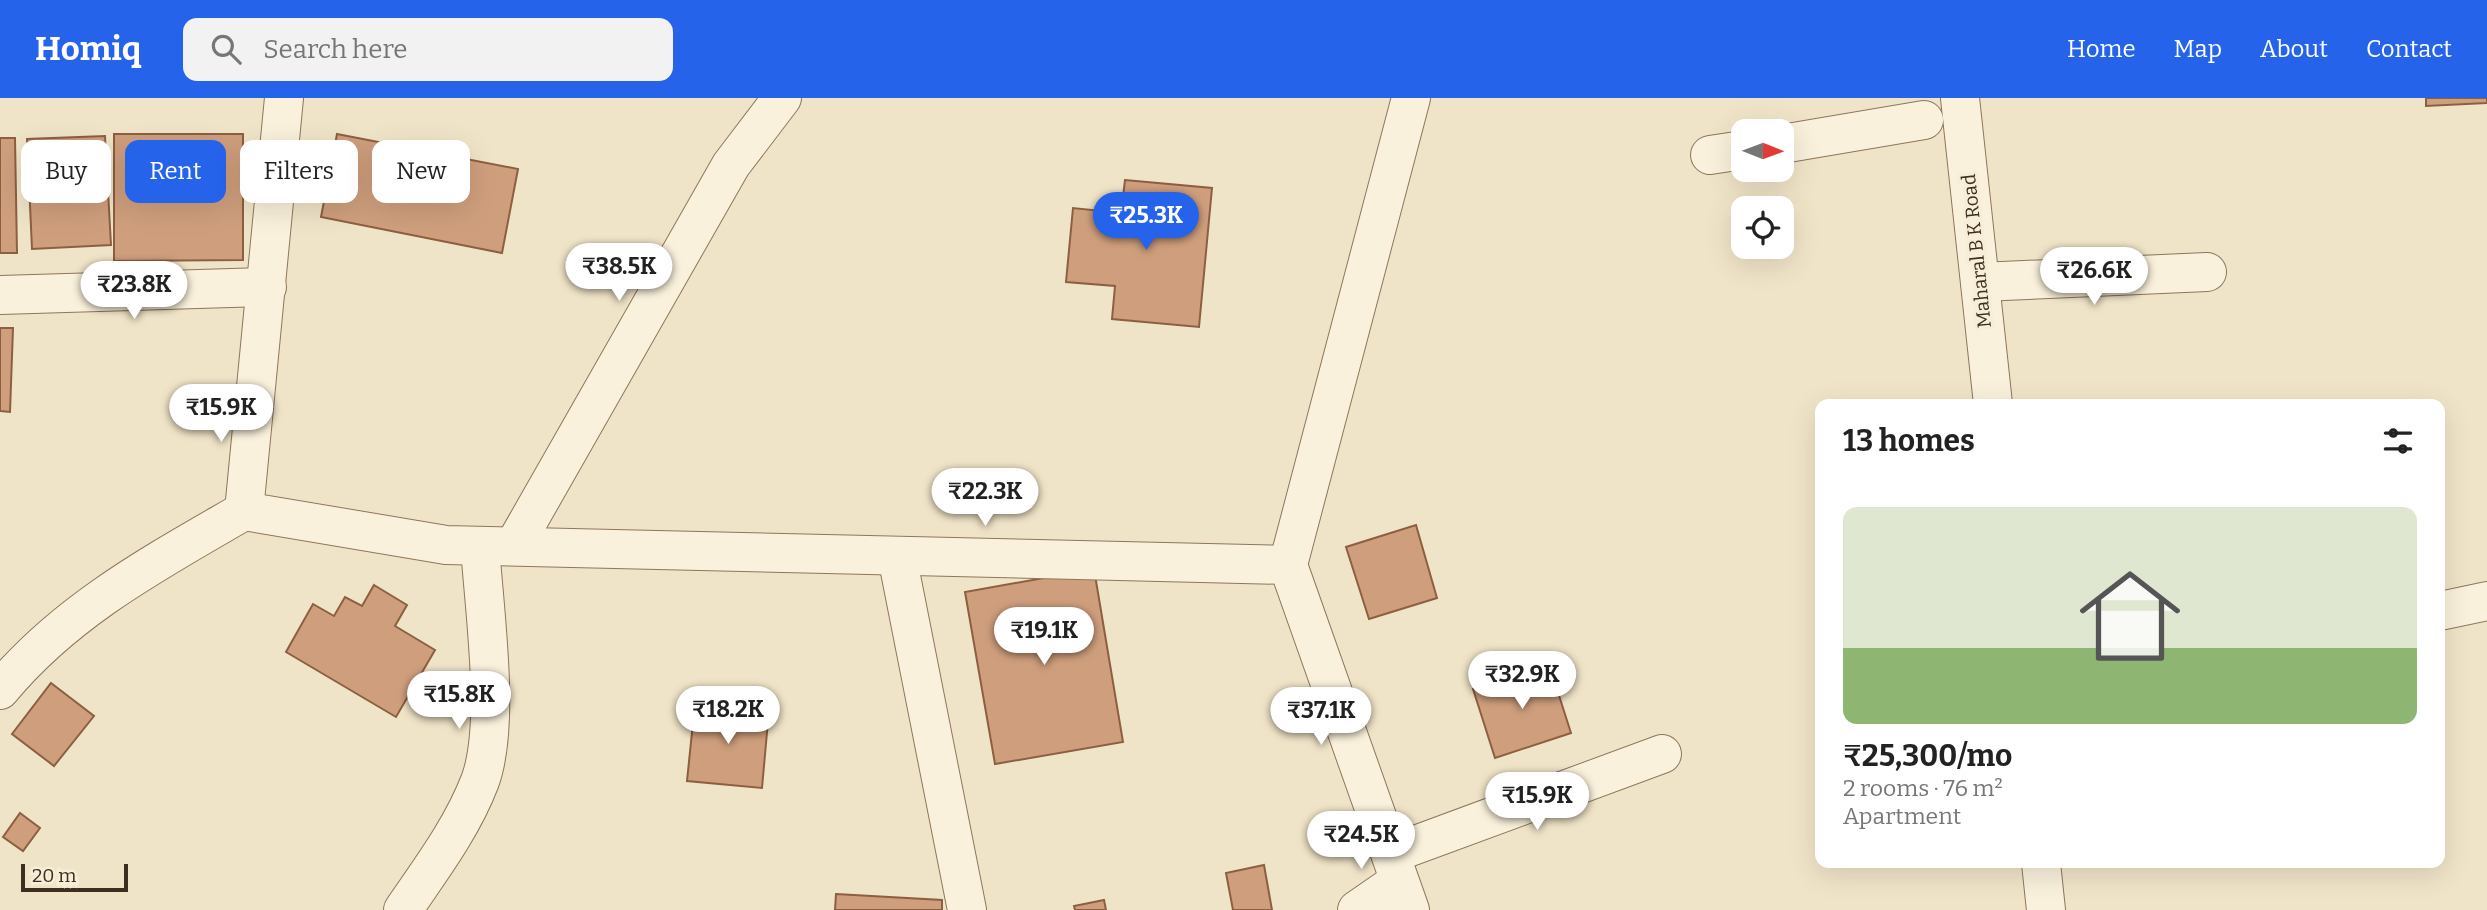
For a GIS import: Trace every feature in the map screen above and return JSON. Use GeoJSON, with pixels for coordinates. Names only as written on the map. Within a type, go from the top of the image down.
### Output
{"type":"FeatureCollection","features":[{"type":"Feature","properties":{"kind":"street"},"geometry":{"type":"LineString","coordinates":[[244,511],[284,98]]}},
{"type":"Feature","properties":{"kind":"street"},"geometry":{"type":"LineString","coordinates":[[403,910],[459,827],[480,779],[490,727],[497,546],[731,165],[782,98]]}},
{"type":"Feature","properties":{"kind":"street"},"geometry":{"type":"LineString","coordinates":[[1400,882],[1288,565],[1411,98]]}},
{"type":"Feature","properties":{"kind":"street","name":"Maharal B K Road"},"geometry":{"type":"LineString","coordinates":[[1960,98],[1992,399]]}},
{"type":"Feature","properties":{"kind":"street"},"geometry":{"type":"LineString","coordinates":[[1794,142],[1924,120]]}},
{"type":"Feature","properties":{"kind":"street"},"geometry":{"type":"LineString","coordinates":[[1980,282],[2207,272]]}},
{"type":"Feature","properties":{"kind":"street"},"geometry":{"type":"LineString","coordinates":[[0,295],[267,287]]}},
{"type":"Feature","properties":{"kind":"street"},"geometry":{"type":"LineString","coordinates":[[0,690],[14,656],[123,583],[244,511],[446,545],[1288,565]]}},
{"type":"Feature","properties":{"kind":"street"},"geometry":{"type":"LineString","coordinates":[[897,556],[967,910]]}},
{"type":"Feature","properties":{"kind":"street"},"geometry":{"type":"LineString","coordinates":[[2445,610],[2487,600]]}},
{"type":"Feature","properties":{"kind":"street"},"geometry":{"type":"LineString","coordinates":[[2445,611],[2487,621]]}},
{"type":"Feature","properties":{"kind":"street"},"geometry":{"type":"LineString","coordinates":[[1357,910],[1400,882],[1662,754]]}},
{"type":"Feature","properties":{"kind":"street"},"geometry":{"type":"LineString","coordinates":[[2042,868],[2046,910]]}},
{"type":"Feature","properties":{"kind":"building"},"geometry":{"type":"Polygon","coordinates":[[[2426,98],[2487,98],[2487,103],[2426,106],[2426,98]]]}},
{"type":"Feature","properties":{"kind":"building"},"geometry":{"type":"Polygon","coordinates":[[[114,134],[243,134],[243,140],[240,140],[240,203],[243,203],[243,260],[114,261],[114,134]]]}},
{"type":"Feature","properties":{"kind":"building"},"geometry":{"type":"Polygon","coordinates":[[[337,134],[372,141],[372,203],[470,203],[470,160],[518,169],[502,253],[321,217],[324,203],[358,203],[358,140],[336,140],[337,134]]]}},
{"type":"Feature","properties":{"kind":"building"},"geometry":{"type":"Polygon","coordinates":[[[105,136],[105,140],[27,140],[105,136]]]}},
{"type":"Feature","properties":{"kind":"building"},"geometry":{"type":"Polygon","coordinates":[[[0,138],[15,138],[17,253],[0,253],[0,138]]]}},
{"type":"Feature","properties":{"kind":"building"},"geometry":{"type":"Polygon","coordinates":[[[1125,180],[1212,188],[1199,327],[1112,319],[1115,286],[1066,282],[1073,208],[1121,213],[1125,180]]]}},
{"type":"Feature","properties":{"kind":"building"},"geometry":{"type":"Polygon","coordinates":[[[30,203],[109,203],[111,245],[32,249],[30,203]]]}},
{"type":"Feature","properties":{"kind":"building"},"geometry":{"type":"Polygon","coordinates":[[[0,328],[13,328],[10,412],[0,411],[0,328]]]}},
{"type":"Feature","properties":{"kind":"building"},"geometry":{"type":"Polygon","coordinates":[[[1416,525],[1437,598],[1369,619],[1346,547],[1416,525]]]}},
{"type":"Feature","properties":{"kind":"building"},"geometry":{"type":"Polygon","coordinates":[[[1094,569],[1123,742],[995,764],[965,592],[1094,569]]]}},
{"type":"Feature","properties":{"kind":"building"},"geometry":{"type":"Polygon","coordinates":[[[374,585],[407,605],[395,626],[435,650],[396,717],[286,652],[313,604],[334,616],[345,597],[362,606],[374,585]]]}},
{"type":"Feature","properties":{"kind":"building"},"geometry":{"type":"Polygon","coordinates":[[[1549,664],[1571,733],[1495,758],[1473,689],[1549,664]]]}},
{"type":"Feature","properties":{"kind":"building"},"geometry":{"type":"Polygon","coordinates":[[[51,683],[94,716],[54,766],[12,734],[51,683]]]}},
{"type":"Feature","properties":{"kind":"building"},"geometry":{"type":"Polygon","coordinates":[[[695,703],[769,710],[762,788],[687,781],[695,703]]]}},
{"type":"Feature","properties":{"kind":"building"},"geometry":{"type":"Polygon","coordinates":[[[20,813],[40,828],[23,851],[3,837],[20,813]]]}},
{"type":"Feature","properties":{"kind":"building"},"geometry":{"type":"Polygon","coordinates":[[[1264,865],[1272,910],[1233,910],[1226,873],[1264,865]]]}},
{"type":"Feature","properties":{"kind":"building"},"geometry":{"type":"Polygon","coordinates":[[[836,894],[942,900],[942,910],[835,910],[836,894]]]}},
{"type":"Feature","properties":{"kind":"building"},"geometry":{"type":"Polygon","coordinates":[[[1104,900],[1106,910],[1075,910],[1074,906],[1104,900]]]}}]}
